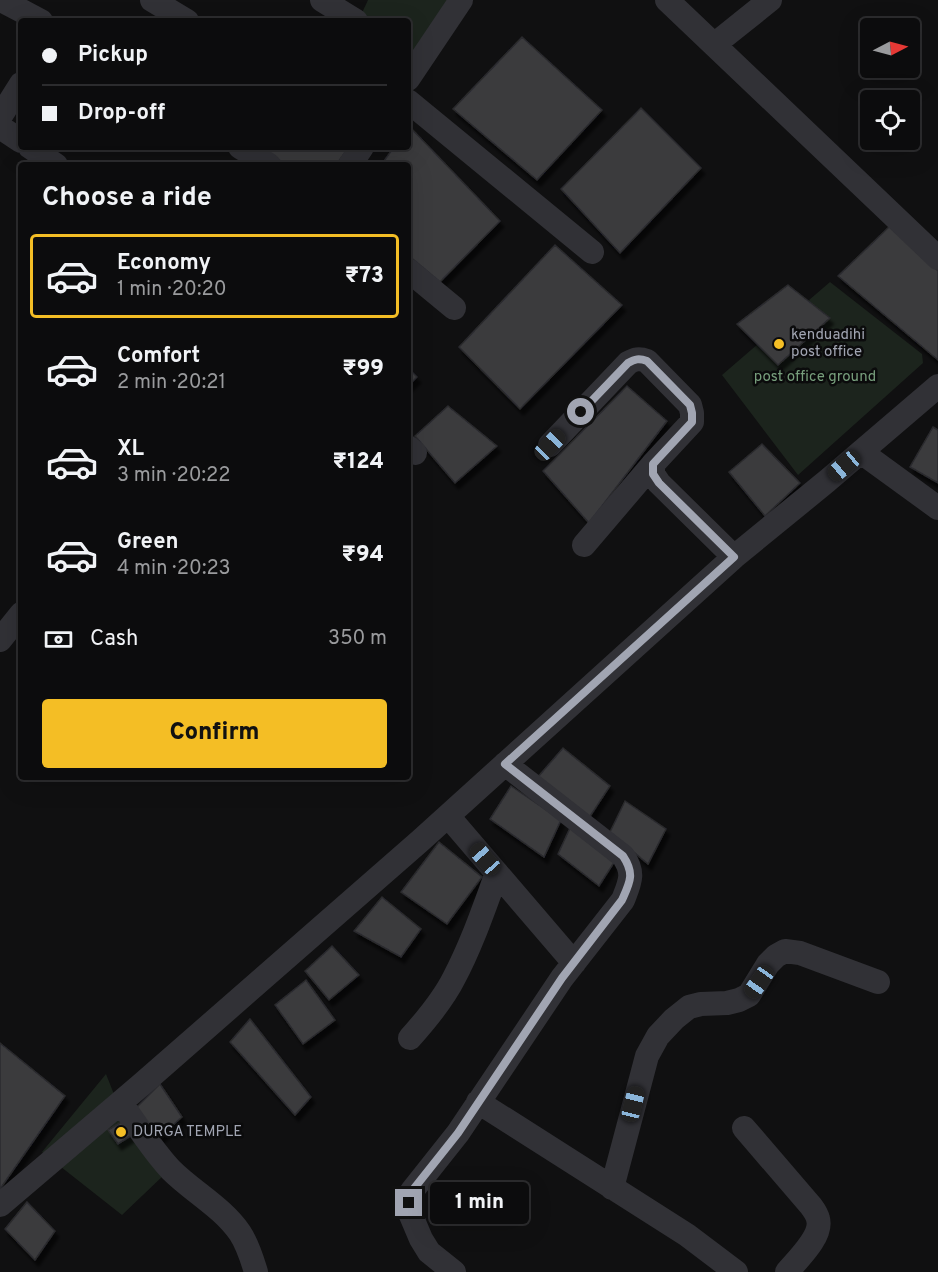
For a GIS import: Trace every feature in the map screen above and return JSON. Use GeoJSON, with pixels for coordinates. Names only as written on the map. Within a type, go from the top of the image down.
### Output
{"type":"FeatureCollection","features":[{"type":"Feature","properties":{"kind":"street"},"geometry":{"type":"LineString","coordinates":[[1,0],[35,18]]}},
{"type":"Feature","properties":{"kind":"street"},"geometry":{"type":"LineString","coordinates":[[152,0],[182,18]]}},
{"type":"Feature","properties":{"kind":"street"},"geometry":{"type":"LineString","coordinates":[[322,0],[351,18]]}},
{"type":"Feature","properties":{"kind":"street"},"geometry":{"type":"LineString","coordinates":[[412,64],[460,0]]}},
{"type":"Feature","properties":{"kind":"street"},"geometry":{"type":"LineString","coordinates":[[667,0],[938,258]]}},
{"type":"Feature","properties":{"kind":"street"},"geometry":{"type":"LineString","coordinates":[[715,44],[770,0]]}},
{"type":"Feature","properties":{"kind":"street"},"geometry":{"type":"LineString","coordinates":[[0,117],[18,89]]}},
{"type":"Feature","properties":{"kind":"street"},"geometry":{"type":"LineString","coordinates":[[411,103],[592,252]]}},
{"type":"Feature","properties":{"kind":"street"},"geometry":{"type":"LineString","coordinates":[[0,127],[18,139]]}},
{"type":"Feature","properties":{"kind":"street"},"geometry":{"type":"LineString","coordinates":[[34,150],[52,162]]}},
{"type":"Feature","properties":{"kind":"street"},"geometry":{"type":"LineString","coordinates":[[245,150],[264,162]]}},
{"type":"Feature","properties":{"kind":"street"},"geometry":{"type":"LineString","coordinates":[[411,272],[454,308]]}},
{"type":"Feature","properties":{"kind":"street"},"geometry":{"type":"LineString","coordinates":[[550,445],[628,363],[635,359],[640,358],[647,361],[690,405],[692,422],[584,545]]}},
{"type":"Feature","properties":{"kind":"street"},"geometry":{"type":"LineString","coordinates":[[0,1205],[121,1103],[448,816],[734,557],[938,386]]}},
{"type":"Feature","properties":{"kind":"street"},"geometry":{"type":"LineString","coordinates":[[861,452],[938,508]]}},
{"type":"Feature","properties":{"kind":"street"},"geometry":{"type":"LineString","coordinates":[[653,464],[653,474],[659,483],[734,557]]}},
{"type":"Feature","properties":{"kind":"street"},"geometry":{"type":"LineString","coordinates":[[0,640],[18,618]]}},
{"type":"Feature","properties":{"kind":"street"},"geometry":{"type":"LineString","coordinates":[[454,1272],[429,1252],[414,1224],[409,1203],[412,1191],[458,1133],[562,978],[622,900],[629,886],[629,866],[623,856],[505,764]]}},
{"type":"Feature","properties":{"kind":"street"},"geometry":{"type":"LineString","coordinates":[[448,816],[574,963]]}},
{"type":"Feature","properties":{"kind":"street"},"geometry":{"type":"LineString","coordinates":[[410,1038],[435,1009],[454,979],[472,940],[497,873]]}},
{"type":"Feature","properties":{"kind":"street"},"geometry":{"type":"LineString","coordinates":[[612,1188],[647,1056],[658,1036],[689,1007],[727,1003],[749,995],[768,964],[785,951],[800,953],[878,982]]}},
{"type":"Feature","properties":{"kind":"street"},"geometry":{"type":"LineString","coordinates":[[478,1102],[687,1235],[736,1272]]}},
{"type":"Feature","properties":{"kind":"street"},"geometry":{"type":"LineString","coordinates":[[121,1103],[161,1158],[240,1233],[256,1272]]}},
{"type":"Feature","properties":{"kind":"street"},"geometry":{"type":"LineString","coordinates":[[744,1128],[811,1206],[818,1218],[819,1226],[815,1238],[787,1272]]}},
{"type":"Feature","properties":{"kind":"green space"},"geometry":{"type":"Polygon","coordinates":[[[368,0],[450,0],[417,53],[411,49],[411,18],[365,18],[361,15],[368,0]]]}},
{"type":"Feature","properties":{"kind":"green space","name":"post office ground"},"geometry":{"type":"Polygon","coordinates":[[[830,282],[922,354],[923,363],[798,475],[722,375],[830,282]]]}},
{"type":"Feature","properties":{"kind":"green space"},"geometry":{"type":"Polygon","coordinates":[[[106,1074],[121,1112],[165,1174],[122,1215],[42,1152],[106,1074]]]}},
{"type":"Feature","properties":{"kind":"building"},"geometry":{"type":"Polygon","coordinates":[[[522,37],[602,110],[537,180],[453,109],[522,37]]]}},
{"type":"Feature","properties":{"kind":"building"},"geometry":{"type":"Polygon","coordinates":[[[641,108],[701,168],[620,253],[561,189],[641,108]]]}},
{"type":"Feature","properties":{"kind":"building"},"geometry":{"type":"Polygon","coordinates":[[[411,128],[500,221],[440,282],[411,258],[411,162],[383,162],[392,150],[411,150],[411,128]]]}},
{"type":"Feature","properties":{"kind":"building"},"geometry":{"type":"Polygon","coordinates":[[[269,150],[347,150],[338,162],[282,162],[268,152],[269,150]]]}},
{"type":"Feature","properties":{"kind":"building"},"geometry":{"type":"Polygon","coordinates":[[[891,225],[938,271],[938,360],[838,276],[891,225]]]}},
{"type":"Feature","properties":{"kind":"building"},"geometry":{"type":"Polygon","coordinates":[[[555,245],[622,305],[520,409],[459,347],[555,245]]]}},
{"type":"Feature","properties":{"kind":"building","name":"kenduadihi post office"},"geometry":{"type":"Polygon","coordinates":[[[788,285],[830,318],[778,365],[737,324],[788,285]]]}},
{"type":"Feature","properties":{"kind":"building"},"geometry":{"type":"Polygon","coordinates":[[[411,371],[417,377],[411,383],[411,371]]]}},
{"type":"Feature","properties":{"kind":"building"},"geometry":{"type":"Polygon","coordinates":[[[627,386],[667,421],[589,523],[543,471],[627,386]]]}},
{"type":"Feature","properties":{"kind":"building"},"geometry":{"type":"Polygon","coordinates":[[[448,406],[497,446],[455,483],[415,436],[448,406]]]}},
{"type":"Feature","properties":{"kind":"building"},"geometry":{"type":"Polygon","coordinates":[[[933,427],[938,430],[938,483],[910,467],[933,427]]]}},
{"type":"Feature","properties":{"kind":"building"},"geometry":{"type":"Polygon","coordinates":[[[762,444],[800,483],[765,516],[729,472],[762,444]]]}},
{"type":"Feature","properties":{"kind":"building"},"geometry":{"type":"Polygon","coordinates":[[[563,748],[610,786],[589,818],[537,778],[563,748]]]}},
{"type":"Feature","properties":{"kind":"building"},"geometry":{"type":"Polygon","coordinates":[[[511,786],[561,820],[544,857],[490,819],[511,786]]]}},
{"type":"Feature","properties":{"kind":"building"},"geometry":{"type":"Polygon","coordinates":[[[625,801],[666,829],[648,864],[610,832],[625,801]]]}},
{"type":"Feature","properties":{"kind":"building"},"geometry":{"type":"Polygon","coordinates":[[[570,828],[615,861],[599,886],[558,854],[570,828]]]}},
{"type":"Feature","properties":{"kind":"building"},"geometry":{"type":"Polygon","coordinates":[[[439,842],[482,877],[447,924],[401,892],[439,842]]]}},
{"type":"Feature","properties":{"kind":"building"},"geometry":{"type":"Polygon","coordinates":[[[382,897],[421,929],[401,957],[354,931],[382,897]]]}},
{"type":"Feature","properties":{"kind":"building"},"geometry":{"type":"Polygon","coordinates":[[[332,946],[359,975],[329,1000],[305,971],[332,946]]]}},
{"type":"Feature","properties":{"kind":"building"},"geometry":{"type":"Polygon","coordinates":[[[306,980],[335,1020],[303,1044],[275,1005],[306,980]]]}},
{"type":"Feature","properties":{"kind":"building"},"geometry":{"type":"Polygon","coordinates":[[[250,1019],[311,1097],[295,1115],[230,1042],[250,1019]]]}},
{"type":"Feature","properties":{"kind":"building"},"geometry":{"type":"Polygon","coordinates":[[[0,1043],[65,1096],[0,1189],[0,1043]]]}},
{"type":"Feature","properties":{"kind":"building"},"geometry":{"type":"Polygon","coordinates":[[[160,1084],[182,1117],[158,1139],[135,1109],[160,1084]]]}},
{"type":"Feature","properties":{"kind":"building","name":"DURGA TEMPLE"},"geometry":{"type":"Polygon","coordinates":[[[125,1120],[135,1133],[118,1144],[108,1130],[125,1120]]]}},
{"type":"Feature","properties":{"kind":"building"},"geometry":{"type":"Polygon","coordinates":[[[27,1202],[55,1231],[35,1260],[5,1229],[27,1202]]]}},
{"type":"Feature","properties":{"kind":"place","name":"kenduadihi post office"},"geometry":{"type":"Point","coordinates":[779,344]}},
{"type":"Feature","properties":{"kind":"place","name":"DURGA TEMPLE"},"geometry":{"type":"Point","coordinates":[121,1132]}},
{"type":"Feature","properties":{"kind":"route"},"geometry":{"type":"LineString","coordinates":[[409,1203],[412,1191],[458,1133],[562,978],[622,900],[629,886],[629,866],[623,856],[505,764],[734,557],[659,483],[653,474],[653,464],[692,422],[692,413],[690,405],[647,361],[640,358],[628,363],[581,412]]}}]}
